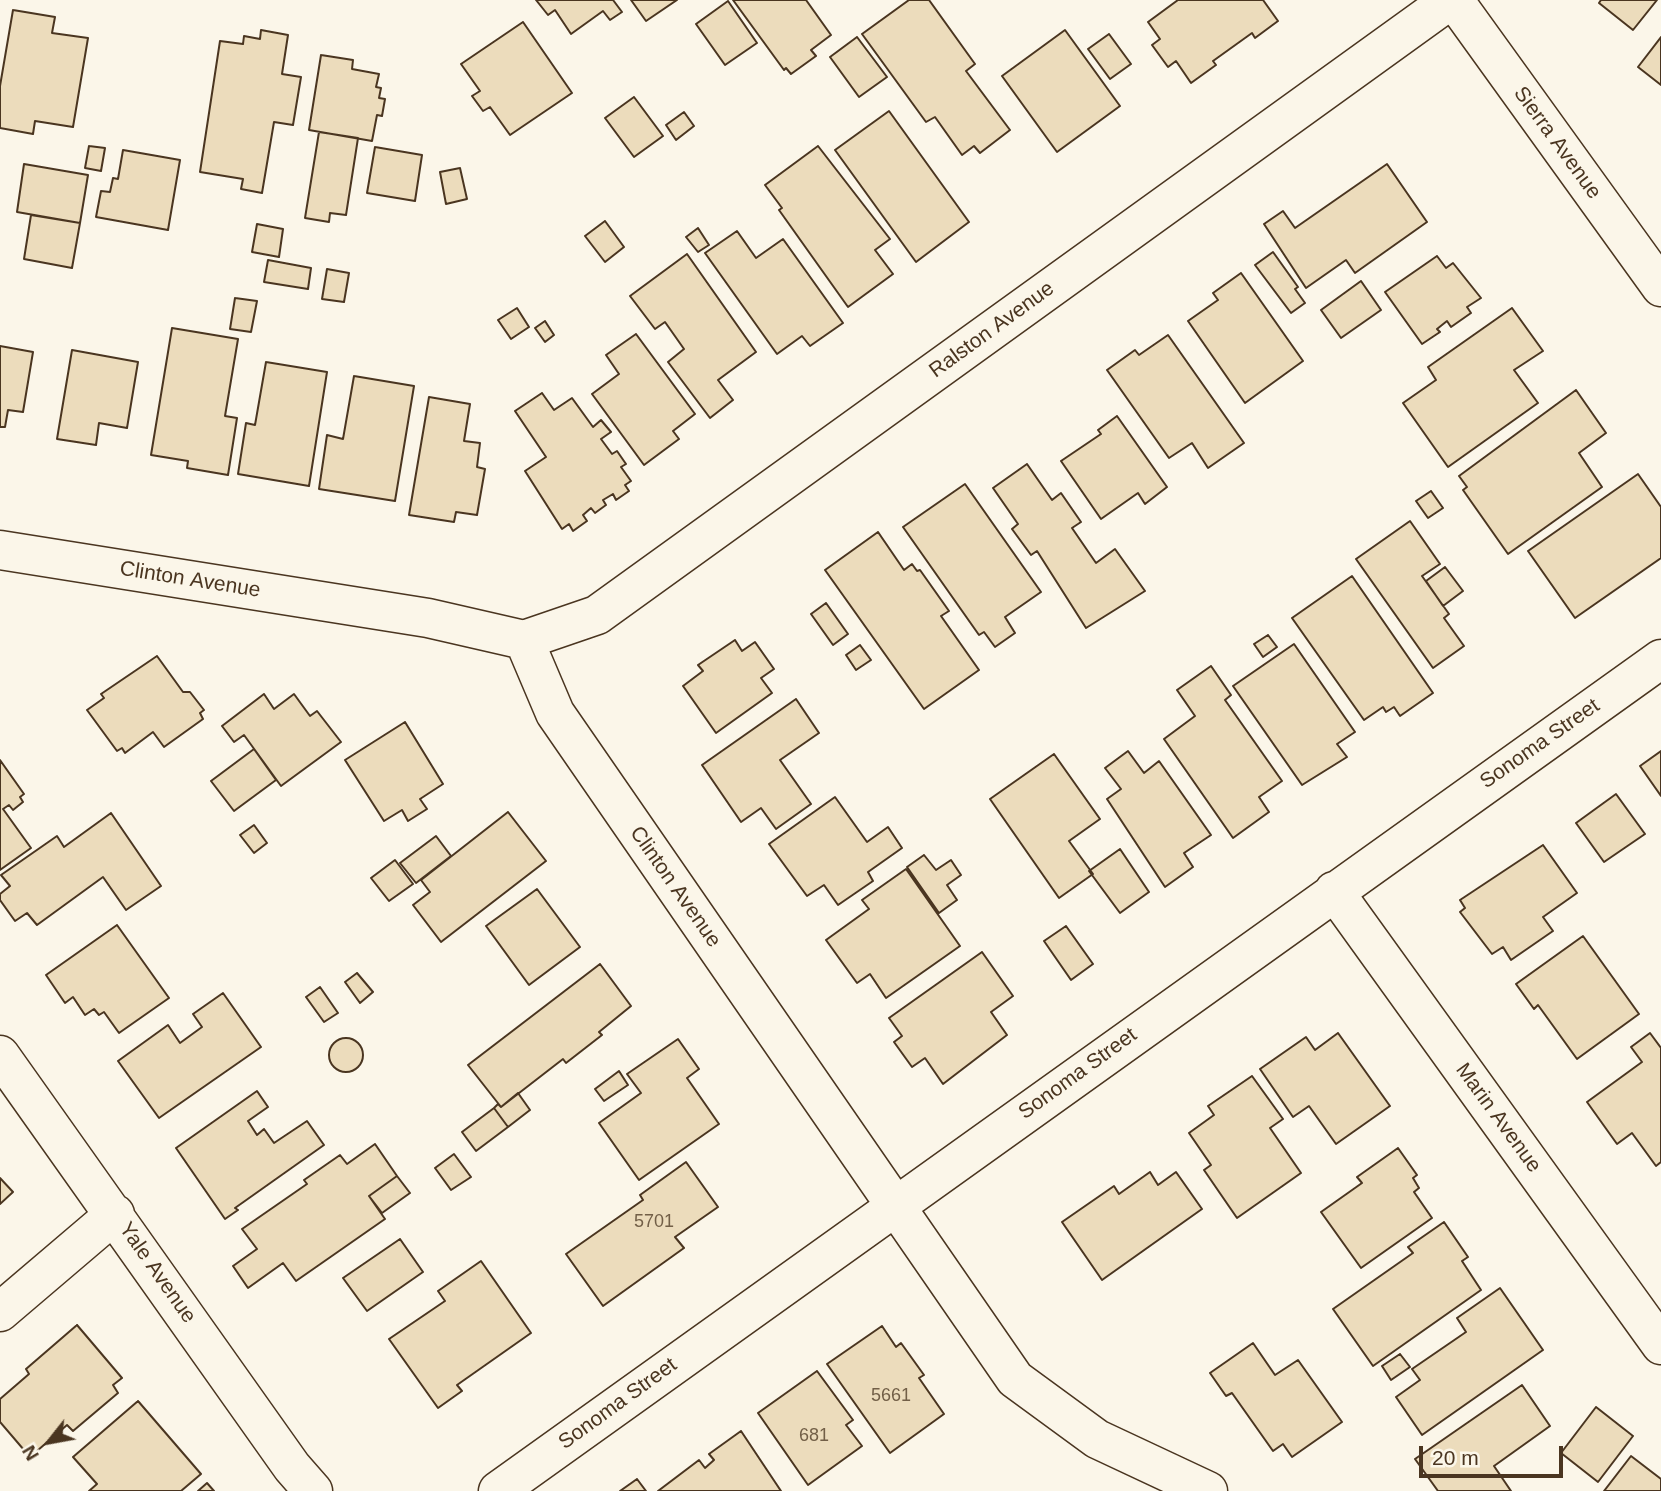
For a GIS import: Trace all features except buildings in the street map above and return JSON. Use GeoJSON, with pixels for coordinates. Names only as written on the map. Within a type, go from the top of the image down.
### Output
{"type":"FeatureCollection","features":[{"type":"Feature","properties":{"kind":"street","name":"Sierra Avenue"},"geometry":{"type":"LineString","coordinates":[[1452,0],[1661,287]]}},
{"type":"Feature","properties":{"kind":"street","name":"Ralston Avenue"},"geometry":{"type":"LineString","coordinates":[[524,640],[597,615],[1452,0]]}},
{"type":"Feature","properties":{"kind":"street","name":"Clinton Avenue"},"geometry":{"type":"LineString","coordinates":[[0,550],[428,618],[524,640],[555,713],[1016,1379],[1097,1440],[1208,1491]]}},
{"type":"Feature","properties":{"kind":"street","name":"Sonoma Street"},"geometry":{"type":"LineString","coordinates":[[498,1491],[895,1204],[1661,659]]}},
{"type":"Feature","properties":{"kind":"street","name":"Marin Avenue"},"geometry":{"type":"LineString","coordinates":[[1334,891],[1661,1345]]}},
{"type":"Feature","properties":{"kind":"street","name":"Yale Avenue"},"geometry":{"type":"LineString","coordinates":[[0,1055],[292,1467],[313,1491]]}},
{"type":"Feature","properties":{"kind":"street"},"geometry":{"type":"LineString","coordinates":[[0,1312],[115,1214]]}}]}
